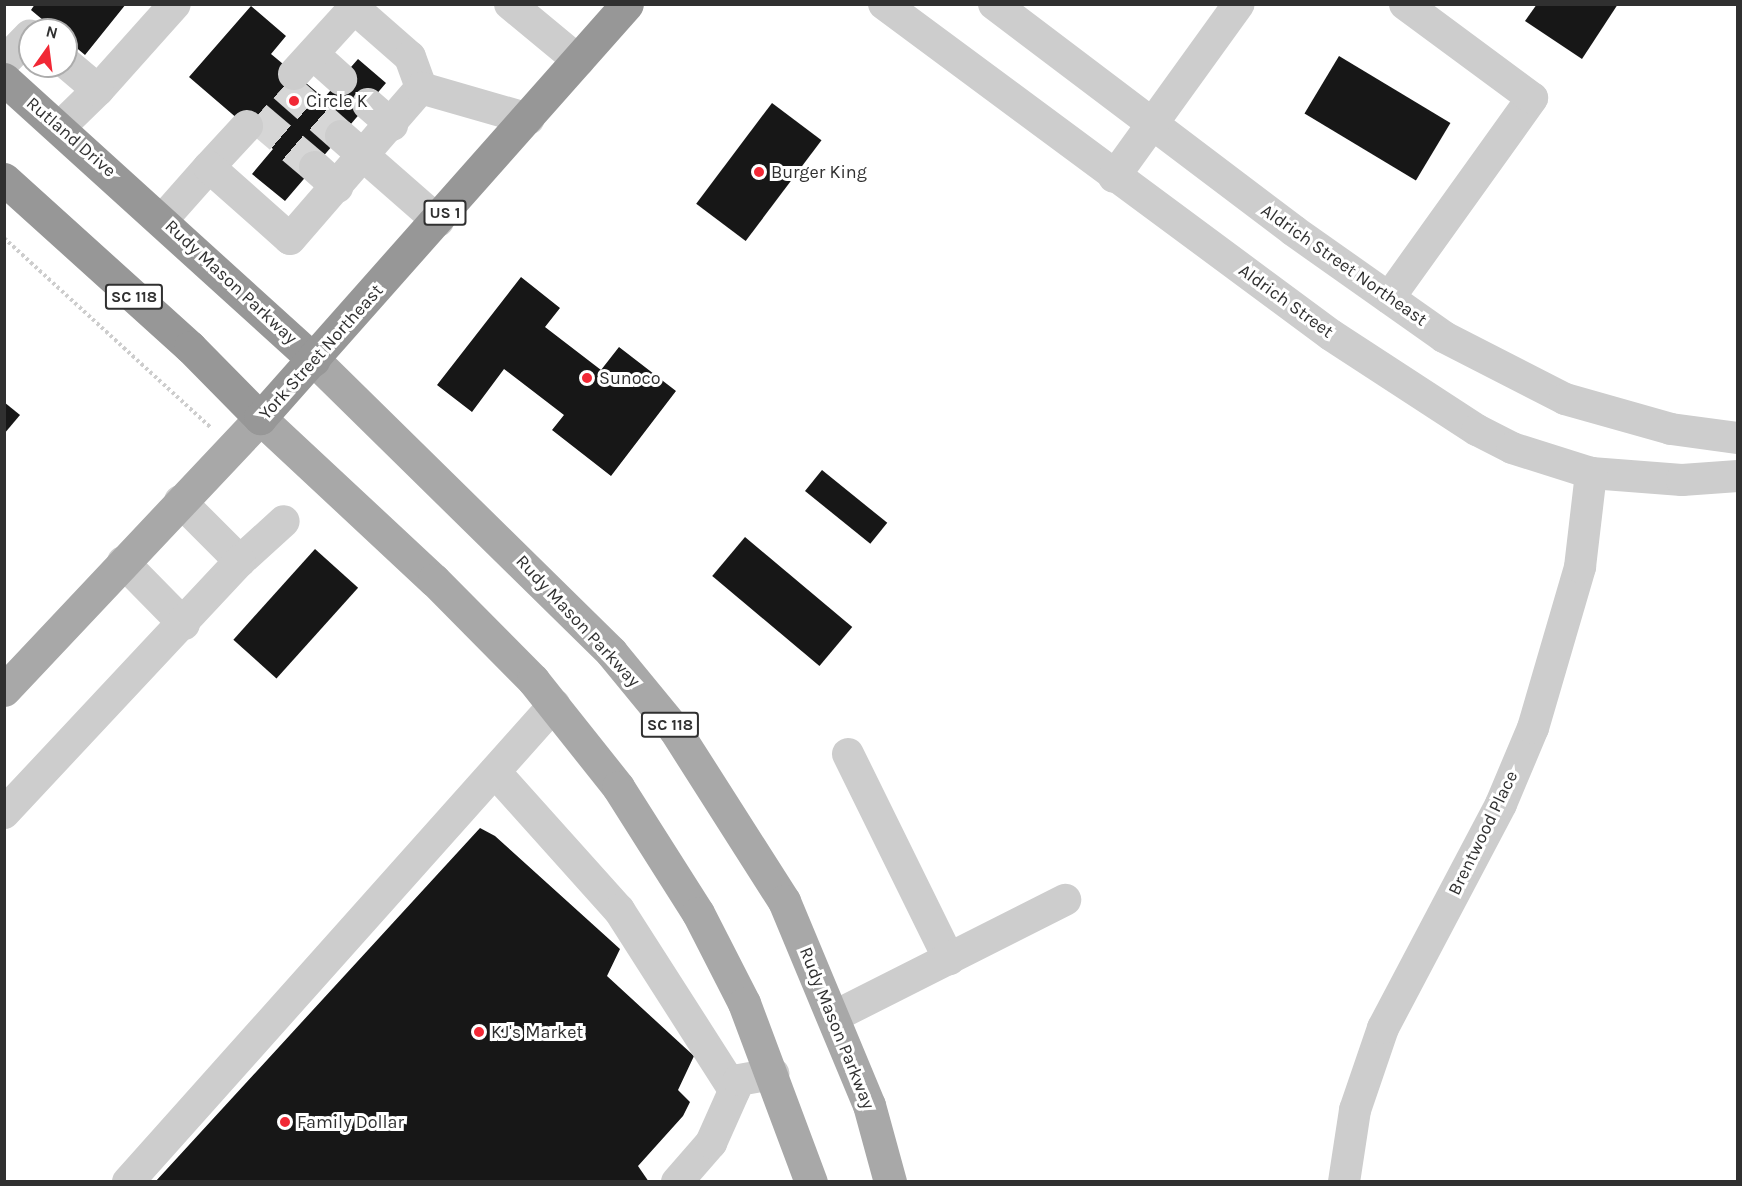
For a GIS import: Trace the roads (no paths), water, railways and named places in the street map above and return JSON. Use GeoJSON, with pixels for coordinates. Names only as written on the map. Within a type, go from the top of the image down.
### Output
{"type":"FeatureCollection","features":[{"type":"Feature","properties":{"kind":"highway","name":"York Street Northeast"},"geometry":{"type":"LineString","coordinates":[[260,418],[530,119],[627,4]]}},
{"type":"Feature","properties":{"kind":"highway","name":"Rutland Drive"},"geometry":{"type":"LineString","coordinates":[[4,79],[137,195]]}},
{"type":"Feature","properties":{"kind":"highway","name":"SC 118"},"geometry":{"type":"LineString","coordinates":[[4,179],[190,346],[260,418]]}},
{"type":"Feature","properties":{"kind":"highway","name":"Rudy Mason Parkway"},"geometry":{"type":"LineString","coordinates":[[137,195],[314,360]]}},
{"type":"Feature","properties":{"kind":"main road","name":"Rudy Mason Parkway"},"geometry":{"type":"LineString","coordinates":[[314,360],[611,652],[675,730],[784,902],[835,1016],[869,1105],[890,1182]]}},
{"type":"Feature","properties":{"kind":"main road","name":"York Street Northeast"},"geometry":{"type":"LineString","coordinates":[[4,690],[260,418]]}},
{"type":"Feature","properties":{"kind":"main road","name":"SC 118"},"geometry":{"type":"LineString","coordinates":[[260,418],[434,580],[554,705],[618,787],[698,913],[744,1003],[773,1074],[811,1182]]}},
{"type":"Feature","properties":{"kind":"street"},"geometry":{"type":"LineString","coordinates":[[60,127],[98,90],[175,4]]}},
{"type":"Feature","properties":{"kind":"street"},"geometry":{"type":"LineString","coordinates":[[510,4],[579,61]]}},
{"type":"Feature","properties":{"kind":"street","name":"Aldrich Street"},"geometry":{"type":"LineString","coordinates":[[884,4],[1114,177],[1331,335],[1477,430],[1512,448],[1591,473],[1682,480],[1737,476]]}},
{"type":"Feature","properties":{"kind":"street","name":"Aldrich Street Northeast"},"geometry":{"type":"LineString","coordinates":[[994,4],[1151,126],[1444,337],[1565,399],[1671,429],[1737,438]]}},
{"type":"Feature","properties":{"kind":"street"},"geometry":{"type":"LineString","coordinates":[[1114,177],[1239,4]]}},
{"type":"Feature","properties":{"kind":"street"},"geometry":{"type":"LineString","coordinates":[[1389,298],[1532,98],[1442,15],[1405,4]]}},
{"type":"Feature","properties":{"kind":"street"},"geometry":{"type":"LineString","coordinates":[[341,79],[304,64],[356,6],[410,57],[421,88]]}},
{"type":"Feature","properties":{"kind":"street"},"geometry":{"type":"LineString","coordinates":[[4,62],[18,47]]}},
{"type":"Feature","properties":{"kind":"street"},"geometry":{"type":"LineString","coordinates":[[78,73],[98,90]]}},
{"type":"Feature","properties":{"kind":"street"},"geometry":{"type":"LineString","coordinates":[[421,88],[530,119]]}},
{"type":"Feature","properties":{"kind":"street"},"geometry":{"type":"LineString","coordinates":[[209,166],[291,239],[326,177],[364,157],[421,88]]}},
{"type":"Feature","properties":{"kind":"street"},"geometry":{"type":"LineString","coordinates":[[368,104],[392,125]]}},
{"type":"Feature","properties":{"kind":"street"},"geometry":{"type":"LineString","coordinates":[[163,219],[247,126]]}},
{"type":"Feature","properties":{"kind":"street"},"geometry":{"type":"LineString","coordinates":[[341,136],[438,221]]}},
{"type":"Feature","properties":{"kind":"street","name":"Brentwood Place"},"geometry":{"type":"LineString","coordinates":[[1344,1182],[1355,1110],[1383,1028],[1501,804],[1533,728],[1580,567],[1591,473]]}},
{"type":"Feature","properties":{"kind":"street"},"geometry":{"type":"LineString","coordinates":[[180,501],[240,561]]}},
{"type":"Feature","properties":{"kind":"street"},"geometry":{"type":"LineString","coordinates":[[4,813],[184,624],[240,561],[284,521]]}},
{"type":"Feature","properties":{"kind":"street"},"geometry":{"type":"LineString","coordinates":[[123,562],[184,624]]}},
{"type":"Feature","properties":{"kind":"street"},"geometry":{"type":"LineString","coordinates":[[128,1182],[554,705]]}},
{"type":"Feature","properties":{"kind":"street"},"geometry":{"type":"LineString","coordinates":[[848,754],[949,959]]}},
{"type":"Feature","properties":{"kind":"street"},"geometry":{"type":"LineString","coordinates":[[495,772],[619,910],[734,1090]]}},
{"type":"Feature","properties":{"kind":"street"},"geometry":{"type":"LineString","coordinates":[[835,1016],[1065,900]]}},
{"type":"Feature","properties":{"kind":"street"},"geometry":{"type":"LineString","coordinates":[[676,1182],[711,1143],[739,1080],[773,1074]]}},
{"type":"Feature","properties":{"kind":"tunnel"},"geometry":{"type":"LineString","coordinates":[[284,86],[341,136]]}},
{"type":"Feature","properties":{"kind":"tunnel"},"geometry":{"type":"LineString","coordinates":[[256,117],[315,167]]}},
{"type":"Feature","properties":{"kind":"place","name":"Circle K"},"geometry":{"type":"Point","coordinates":[294,101]}},
{"type":"Feature","properties":{"kind":"place","name":"Burger King"},"geometry":{"type":"Point","coordinates":[759,172]}},
{"type":"Feature","properties":{"kind":"place","name":"Sunoco"},"geometry":{"type":"Point","coordinates":[587,378]}},
{"type":"Feature","properties":{"kind":"place","name":"KJ's Market"},"geometry":{"type":"Point","coordinates":[479,1032]}},
{"type":"Feature","properties":{"kind":"place","name":"Family Dollar"},"geometry":{"type":"Point","coordinates":[285,1122]}}]}
